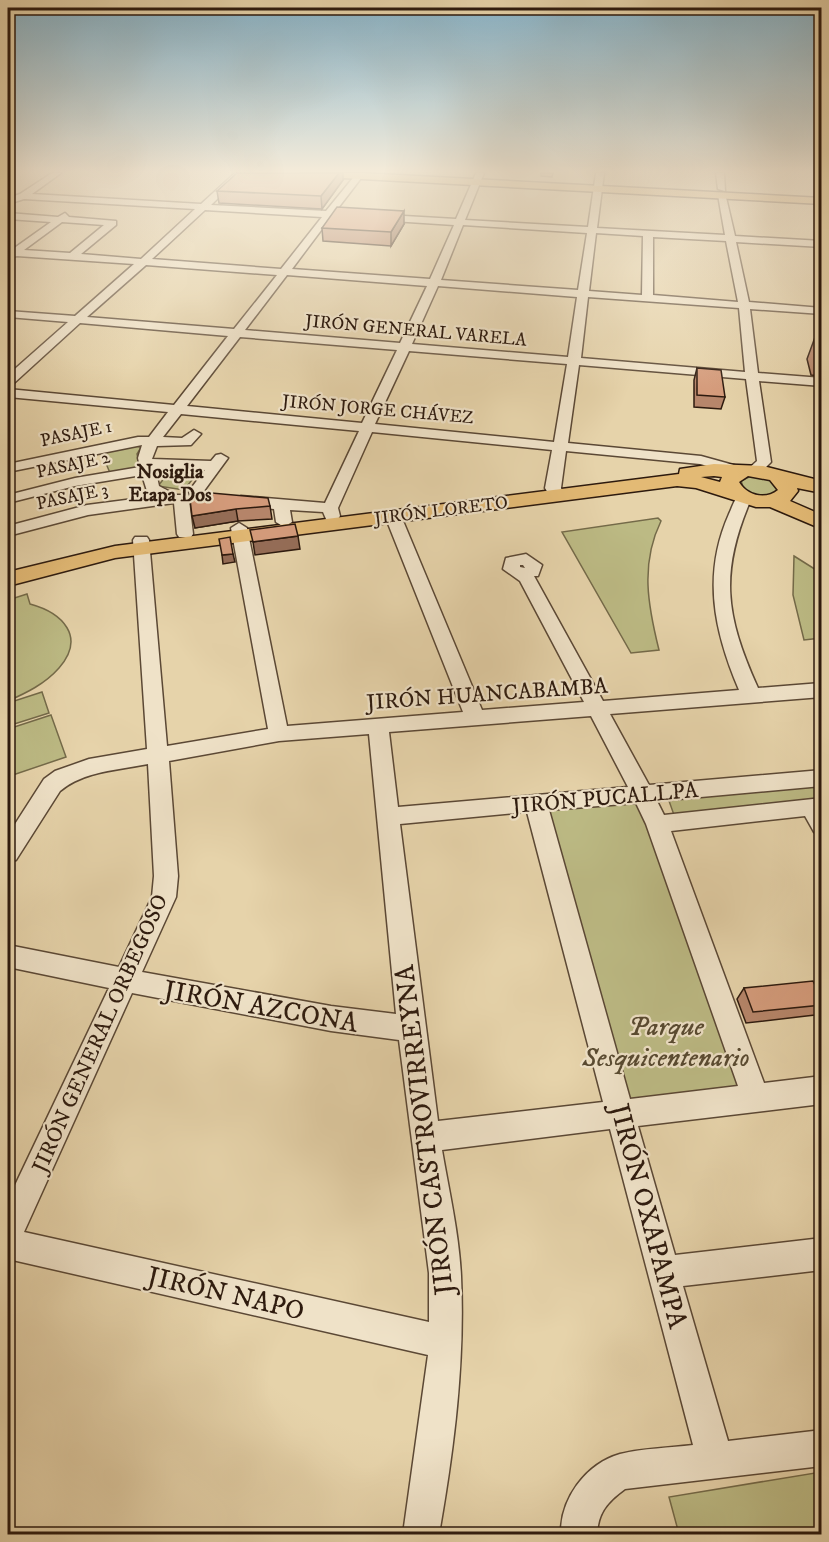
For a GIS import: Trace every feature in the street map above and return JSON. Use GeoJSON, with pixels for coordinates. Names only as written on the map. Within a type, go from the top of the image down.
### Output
{"type":"FeatureCollection","features":[{"type":"Feature","properties":{"kind":"main road","name":"JIRÓN LORETO"},"geometry":{"type":"LineString","coordinates":[[141,544],[393,516],[702,471],[744,472],[783,491]]}},
{"type":"Feature","properties":{"kind":"main road"},"geometry":{"type":"LineString","coordinates":[[741,496],[729,481],[744,472]]}},
{"type":"Feature","properties":{"kind":"main road","name":"JIRÓN LORETO"},"geometry":{"type":"LineString","coordinates":[[141,544],[185,534],[239,532],[283,514],[331,512],[676,480],[698,482],[741,496],[783,491]]}},
{"type":"Feature","properties":{"kind":"main road"},"geometry":{"type":"LineString","coordinates":[[783,491],[822,488]]}},
{"type":"Feature","properties":{"kind":"main road"},"geometry":{"type":"LineString","coordinates":[[783,491],[822,509]]}},
{"type":"Feature","properties":{"kind":"main road"},"geometry":{"type":"LineString","coordinates":[[783,491],[822,523]]}},
{"type":"Feature","properties":{"kind":"main road"},"geometry":{"type":"LineString","coordinates":[[8,569],[93,547],[141,544]]}},
{"type":"Feature","properties":{"kind":"main road"},"geometry":{"type":"LineString","coordinates":[[8,579],[141,544]]}},
{"type":"Feature","properties":{"kind":"street"},"geometry":{"type":"LineString","coordinates":[[10,254],[23,245]]}},
{"type":"Feature","properties":{"kind":"street"},"geometry":{"type":"LineString","coordinates":[[72,257],[87,245]]}},
{"type":"Feature","properties":{"kind":"street"},"geometry":{"type":"LineString","coordinates":[[8,381],[162,245]]}},
{"type":"Feature","properties":{"kind":"street"},"geometry":{"type":"LineString","coordinates":[[153,495],[146,466],[146,450],[306,245]]}},
{"type":"Feature","properties":{"kind":"street"},"geometry":{"type":"LineString","coordinates":[[331,512],[450,245]]}},
{"type":"Feature","properties":{"kind":"street"},"geometry":{"type":"LineString","coordinates":[[554,491],[590,245]]}},
{"type":"Feature","properties":{"kind":"street"},"geometry":{"type":"LineString","coordinates":[[647,299],[648,245]]}},
{"type":"Feature","properties":{"kind":"street"},"geometry":{"type":"LineString","coordinates":[[732,245],[744,306],[764,462],[744,472]]}},
{"type":"Feature","properties":{"kind":"street"},"geometry":{"type":"LineString","coordinates":[[10,254],[822,311]]}},
{"type":"Feature","properties":{"kind":"street","name":"JIRÓN GENERAL VARELA"},"geometry":{"type":"LineString","coordinates":[[8,314],[822,382]]}},
{"type":"Feature","properties":{"kind":"street","name":"JIRÓN JORGE CHÁVEZ"},"geometry":{"type":"LineString","coordinates":[[8,393],[702,460],[744,472]]}},
{"type":"Feature","properties":{"kind":"street","name":"PASAJE 1"},"geometry":{"type":"LineString","coordinates":[[8,468],[93,448],[153,440],[186,442],[194,434]]}},
{"type":"Feature","properties":{"kind":"street"},"geometry":{"type":"LineString","coordinates":[[93,448],[107,475]]}},
{"type":"Feature","properties":{"kind":"street","name":"PASAJE 2"},"geometry":{"type":"LineString","coordinates":[[8,498],[146,466],[219,461],[183,498]]}},
{"type":"Feature","properties":{"kind":"street","name":"PASAJE 3"},"geometry":{"type":"LineString","coordinates":[[8,531],[153,495],[183,498]]}},
{"type":"Feature","properties":{"kind":"street"},"geometry":{"type":"LineString","coordinates":[[741,496],[722,553],[719,585],[728,637],[752,697]]}},
{"type":"Feature","properties":{"kind":"street"},"geometry":{"type":"LineString","coordinates":[[183,498],[185,534]]}},
{"type":"Feature","properties":{"kind":"street","name":"JIRÓN LORETO"},"geometry":{"type":"LineString","coordinates":[[183,498],[217,499],[283,514]]}},
{"type":"Feature","properties":{"kind":"street"},"geometry":{"type":"LineString","coordinates":[[393,516],[475,717]]}},
{"type":"Feature","properties":{"kind":"street"},"geometry":{"type":"LineString","coordinates":[[239,532],[279,734]]}},
{"type":"Feature","properties":{"kind":"street","name":"JIRÓN GENERAL ORBEGOSO"},"geometry":{"type":"LineString","coordinates":[[8,1233],[164,897],[166,876],[141,544]]}},
{"type":"Feature","properties":{"kind":"street"},"geometry":{"type":"LineString","coordinates":[[526,574],[599,709],[657,825],[756,1098]]}},
{"type":"Feature","properties":{"kind":"street","name":"JIRÓN HUANCABAMBA"},"geometry":{"type":"LineString","coordinates":[[8,854],[44,794],[62,777],[90,768],[279,734],[822,690]]}},
{"type":"Feature","properties":{"kind":"street","name":"JIRÓN CASTROVIRREYNA"},"geometry":{"type":"LineString","coordinates":[[378,726],[411,1028],[445,1273],[446,1342],[440,1407],[421,1534]]}},
{"type":"Feature","properties":{"kind":"street","name":"JIRÓN PUCALLPA"},"geometry":{"type":"LineString","coordinates":[[389,816],[822,778]]}},
{"type":"Feature","properties":{"kind":"street","name":"JIRÓN OXAPAMPA"},"geometry":{"type":"LineString","coordinates":[[536,804],[715,1460]]}},
{"type":"Feature","properties":{"kind":"street","name":"JIRÓN PUCALLPA"},"geometry":{"type":"LineString","coordinates":[[657,825],[818,813]]}},
{"type":"Feature","properties":{"kind":"street","name":"JIRÓN AZCONA"},"geometry":{"type":"LineString","coordinates":[[8,956],[125,982],[373,1026],[411,1028]]}},
{"type":"Feature","properties":{"kind":"street"},"geometry":{"type":"LineString","coordinates":[[427,1137],[822,1090]]}},
{"type":"Feature","properties":{"kind":"street","name":"JIRÓN NAPO"},"geometry":{"type":"LineString","coordinates":[[8,1244],[446,1342]]}},
{"type":"Feature","properties":{"kind":"street"},"geometry":{"type":"LineString","coordinates":[[665,1272],[822,1254]]}},
{"type":"Feature","properties":{"kind":"street"},"geometry":{"type":"LineString","coordinates":[[579,1534],[585,1503],[603,1481],[620,1472],[822,1448]]}},
{"type":"Feature","properties":{"kind":"green space"},"geometry":{"type":"Polygon","coordinates":[[[144,443],[137,454],[140,468],[110,473],[100,449],[144,443]]]}},
{"type":"Feature","properties":{"kind":"green space"},"geometry":{"type":"Polygon","coordinates":[[[173,467],[199,471],[184,490],[158,486],[173,467]]]}},
{"type":"Feature","properties":{"kind":"green space"},"geometry":{"type":"Polygon","coordinates":[[[753,475],[778,482],[778,495],[756,495],[746,490],[741,481],[753,475]]]}},
{"type":"Feature","properties":{"kind":"green space"},"geometry":{"type":"Polygon","coordinates":[[[658,518],[661,521],[650,553],[648,585],[659,650],[631,653],[562,532],[658,518]]]}},
{"type":"Feature","properties":{"kind":"green space"},"geometry":{"type":"Polygon","coordinates":[[[794,556],[821,573],[821,638],[804,640],[793,595],[794,556]]]}},
{"type":"Feature","properties":{"kind":"green space"},"geometry":{"type":"Polygon","coordinates":[[[27,594],[30,604],[52,613],[61,620],[70,636],[70,646],[67,657],[54,674],[35,688],[8,701],[8,600],[27,594]]]}},
{"type":"Feature","properties":{"kind":"green space"},"geometry":{"type":"Polygon","coordinates":[[[42,692],[49,713],[8,726],[8,703],[42,692]]]}},
{"type":"Feature","properties":{"kind":"green space"},"geometry":{"type":"Polygon","coordinates":[[[51,715],[66,757],[10,776],[8,729],[51,715]]]}},
{"type":"Feature","properties":{"kind":"green space"},"geometry":{"type":"Polygon","coordinates":[[[821,782],[821,800],[674,815],[668,798],[821,782]]]}},
{"type":"Feature","properties":{"kind":"green space","name":"Parque Sesquicentenario"},"geometry":{"type":"Polygon","coordinates":[[[639,800],[741,1090],[627,1104],[546,808],[639,800]]]}},
{"type":"Feature","properties":{"kind":"green space"},"geometry":{"type":"Polygon","coordinates":[[[815,1473],[821,1491],[821,1534],[679,1534],[669,1497],[815,1473]]]}},
{"type":"Feature","properties":{"kind":"building"},"geometry":{"type":"Polygon","coordinates":[[[818,329],[822,329],[822,344],[821,344],[818,329]]]}},
{"type":"Feature","properties":{"kind":"building"},"geometry":{"type":"Polygon","coordinates":[[[697,368],[721,370],[725,397],[697,395],[697,368]]]}},
{"type":"Feature","properties":{"kind":"building"},"geometry":{"type":"Polygon","coordinates":[[[189,491],[268,498],[270,506],[192,516],[189,491]]]}},
{"type":"Feature","properties":{"kind":"building"},"geometry":{"type":"Polygon","coordinates":[[[295,524],[298,536],[253,542],[250,530],[295,524]]]}},
{"type":"Feature","properties":{"kind":"building"},"geometry":{"type":"Polygon","coordinates":[[[230,537],[233,554],[222,555],[219,539],[230,537]]]}},
{"type":"Feature","properties":{"kind":"building"},"geometry":{"type":"Polygon","coordinates":[[[813,981],[822,1005],[753,1012],[744,988],[813,981]]]}},
{"type":"Feature","properties":{"kind":"district","name":"Nosiglia Etapa Dos"},"geometry":{"type":"Point","coordinates":[170,482]}}]}
